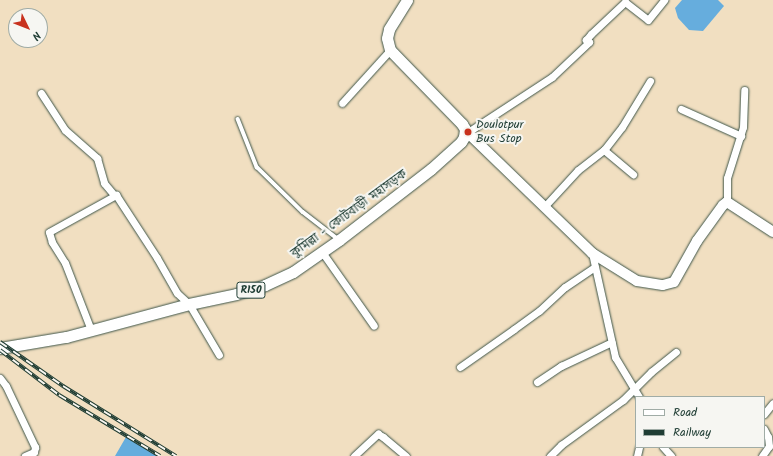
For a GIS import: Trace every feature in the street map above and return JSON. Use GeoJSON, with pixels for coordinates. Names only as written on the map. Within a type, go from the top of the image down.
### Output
{"type":"FeatureCollection","features":[{"type":"Feature","properties":{"kind":"main road"},"geometry":{"type":"LineString","coordinates":[[403,2],[389,29],[387,38],[390,50],[462,124],[465,134]]}},
{"type":"Feature","properties":{"kind":"main road","name":"কুমিল্লা - কোটবাড়ী মহাসড়ক"},"geometry":{"type":"LineString","coordinates":[[0,348],[91,330],[189,304],[236,294],[265,285],[293,272],[339,240],[431,169],[461,142],[465,134]]}},
{"type":"Feature","properties":{"kind":"street"},"geometry":{"type":"LineString","coordinates":[[465,134],[552,77],[589,42],[586,40],[591,34],[625,2],[648,20],[664,0]]}},
{"type":"Feature","properties":{"kind":"street"},"geometry":{"type":"LineString","coordinates":[[342,103],[390,50]]}},
{"type":"Feature","properties":{"kind":"street"},"geometry":{"type":"LineString","coordinates":[[544,206],[578,170],[604,150],[622,127],[650,81]]}},
{"type":"Feature","properties":{"kind":"street"},"geometry":{"type":"LineString","coordinates":[[465,134],[470,135],[592,253],[637,280],[669,285],[678,277],[696,241],[723,205],[727,202],[728,178],[744,127],[744,90]]}},
{"type":"Feature","properties":{"kind":"street"},"geometry":{"type":"LineString","coordinates":[[41,94],[66,130],[97,158],[104,183],[121,201],[177,292],[189,304],[219,355]]}},
{"type":"Feature","properties":{"kind":"street"},"geometry":{"type":"LineString","coordinates":[[681,109],[741,136]]}},
{"type":"Feature","properties":{"kind":"street"},"geometry":{"type":"LineString","coordinates":[[604,150],[633,174]]}},
{"type":"Feature","properties":{"kind":"street"},"geometry":{"type":"LineString","coordinates":[[91,330],[65,263],[52,242],[49,232],[114,195]]}},
{"type":"Feature","properties":{"kind":"street"},"geometry":{"type":"LineString","coordinates":[[727,202],[773,232]]}},
{"type":"Feature","properties":{"kind":"street"},"geometry":{"type":"LineString","coordinates":[[322,252],[374,326]]}},
{"type":"Feature","properties":{"kind":"street"},"geometry":{"type":"LineString","coordinates":[[592,253],[615,357],[638,396]]}},
{"type":"Feature","properties":{"kind":"street"},"geometry":{"type":"LineString","coordinates":[[460,367],[526,320],[565,288],[595,267]]}},
{"type":"Feature","properties":{"kind":"street"},"geometry":{"type":"LineString","coordinates":[[537,382],[561,366],[612,342]]}},
{"type":"Feature","properties":{"kind":"street"},"geometry":{"type":"LineString","coordinates":[[550,456],[577,433],[623,400],[633,388],[676,352]]}},
{"type":"Feature","properties":{"kind":"street"},"geometry":{"type":"LineString","coordinates":[[0,378],[6,386],[35,447],[34,452],[25,456]]}},
{"type":"Feature","properties":{"kind":"street"},"geometry":{"type":"LineString","coordinates":[[765,413],[773,403]]}},
{"type":"Feature","properties":{"kind":"street"},"geometry":{"type":"LineString","coordinates":[[762,456],[769,446],[768,437],[765,431]]}},
{"type":"Feature","properties":{"kind":"street"},"geometry":{"type":"LineString","coordinates":[[354,456],[378,434],[384,437],[406,456]]}},
{"type":"Feature","properties":{"kind":"street"},"geometry":{"type":"LineString","coordinates":[[663,448],[672,456]]}},
{"type":"Feature","properties":{"kind":"lane"},"geometry":{"type":"LineString","coordinates":[[238,120],[257,167],[303,212],[339,240]]}},
{"type":"Feature","properties":{"kind":"water"},"geometry":{"type":"Polygon","coordinates":[[[682,0],[718,0],[724,6],[703,31],[689,30],[678,18],[675,8],[682,0]]]}},
{"type":"Feature","properties":{"kind":"water"},"geometry":{"type":"Polygon","coordinates":[[[126,437],[157,456],[115,456],[126,437]]]}},
{"type":"Feature","properties":{"kind":"railway"},"geometry":{"type":"LineString","coordinates":[[0,342],[63,386],[176,456]]}},
{"type":"Feature","properties":{"kind":"railway"},"geometry":{"type":"LineString","coordinates":[[0,350],[59,395],[160,456]]}},
{"type":"Feature","properties":{"kind":"place","name":"Doulotpur Bus Stop"},"geometry":{"type":"Point","coordinates":[468,132]}}]}
